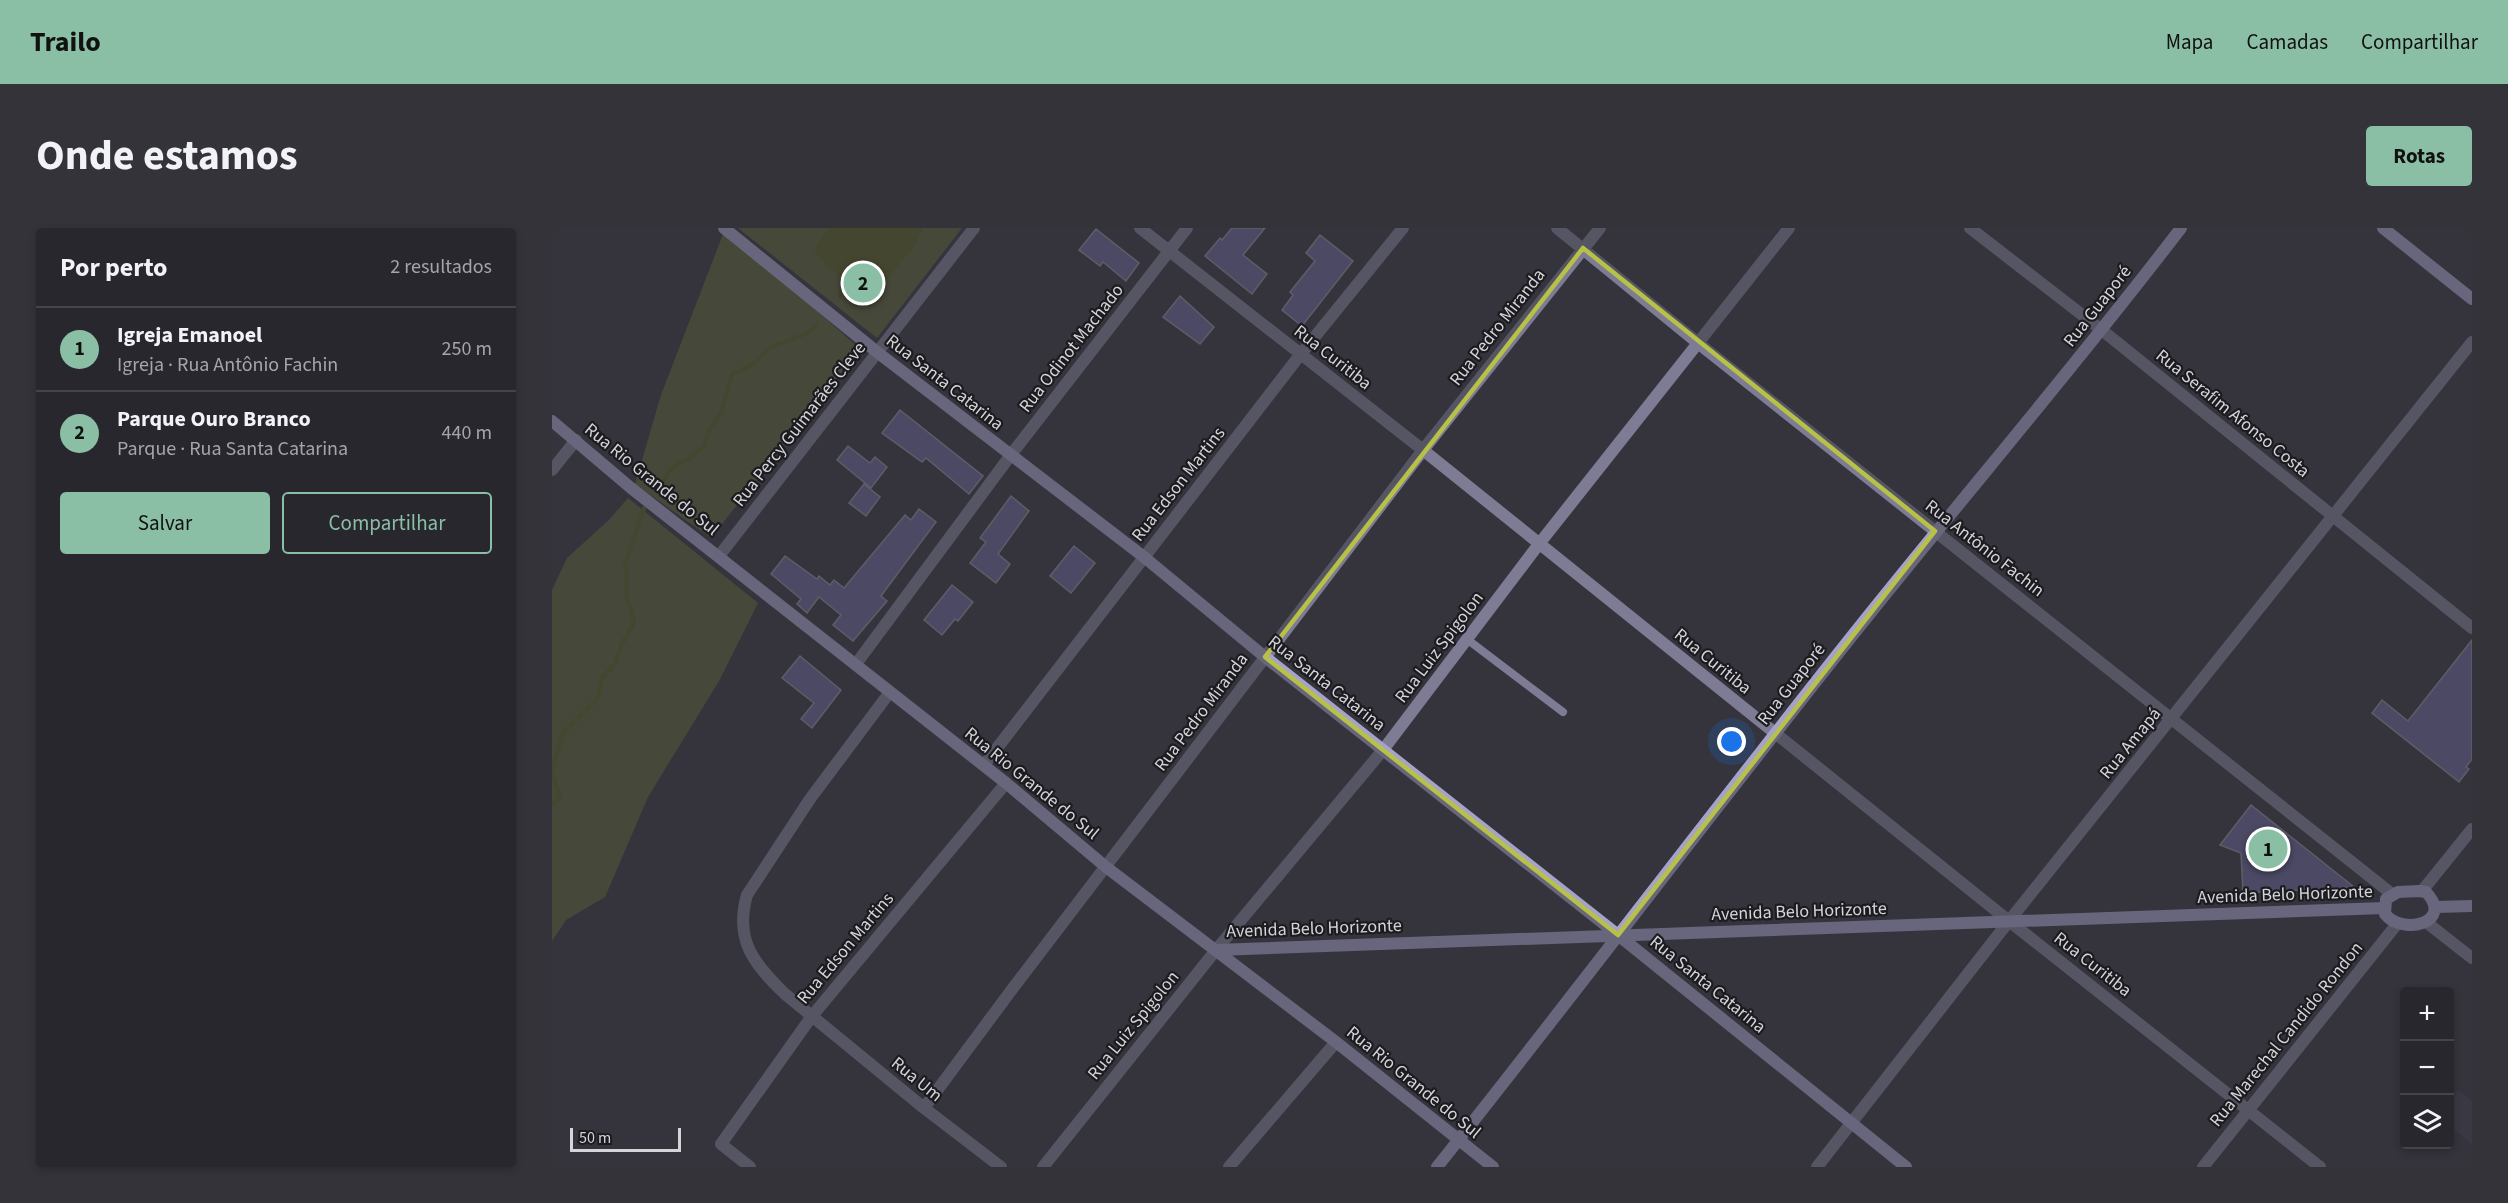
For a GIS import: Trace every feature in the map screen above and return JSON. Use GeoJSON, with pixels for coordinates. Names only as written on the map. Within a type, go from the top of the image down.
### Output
{"type":"FeatureCollection","features":[{"type":"Feature","properties":{"kind":"street","name":"Rua Santa Catarina"},"geometry":{"type":"LineString","coordinates":[[724,228],[877,352],[1144,557],[1265,657],[1618,935],[1906,1167]]}},
{"type":"Feature","properties":{"kind":"street","name":"Rua Percy Guimarães Cleve"},"geometry":{"type":"LineString","coordinates":[[719,556],[974,228]]}},
{"type":"Feature","properties":{"kind":"street","name":"Rua Curitiba"},"geometry":{"type":"LineString","coordinates":[[1140,228],[1424,450],[2009,921],[2320,1167]]}},
{"type":"Feature","properties":{"kind":"street","name":"Rua Odinot Machado"},"geometry":{"type":"LineString","coordinates":[[856,664],[1010,456],[1187,228]]}},
{"type":"Feature","properties":{"kind":"street","name":"Rua Edson Martins"},"geometry":{"type":"LineString","coordinates":[[984,765],[1300,355],[1403,228]]}},
{"type":"Feature","properties":{"kind":"street","name":"Rua Antônio Fachin"},"geometry":{"type":"LineString","coordinates":[[1557,228],[1698,343],[2392,894]]}},
{"type":"Feature","properties":{"kind":"street","name":"Rua Pedro Miranda"},"geometry":{"type":"LineString","coordinates":[[924,1108],[1424,450],[1600,228]]}},
{"type":"Feature","properties":{"kind":"street","name":"Rua Luiz Spigolon"},"geometry":{"type":"LineString","coordinates":[[1043,1167],[1216,950],[1383,750],[1539,544],[1789,228]]}},
{"type":"Feature","properties":{"kind":"street","name":"Rua Serafim Afonso Costa"},"geometry":{"type":"LineString","coordinates":[[1970,228],[2103,331],[2332,518],[2472,628]]}},
{"type":"Feature","properties":{"kind":"street","name":"Rua Guaporé"},"geometry":{"type":"LineString","coordinates":[[1437,1167],[1935,531],[2103,331],[2181,228]]}},
{"type":"Feature","properties":{"kind":"street"},"geometry":{"type":"LineString","coordinates":[[2383,228],[2472,299]]}},
{"type":"Feature","properties":{"kind":"street","name":"Rua Amapá"},"geometry":{"type":"LineString","coordinates":[[1817,1167],[2009,921],[2472,342]]}},
{"type":"Feature","properties":{"kind":"street","name":"Rua Rio Grande do Sul"},"geometry":{"type":"LineString","coordinates":[[552,421],[631,488],[984,765],[1106,867],[1336,1042],[1492,1167]]}},
{"type":"Feature","properties":{"kind":"street"},"geometry":{"type":"LineString","coordinates":[[552,470],[576,440]]}},
{"type":"Feature","properties":{"kind":"street","name":"Rua Um"},"geometry":{"type":"LineString","coordinates":[[890,692],[810,799],[747,895],[743,932],[748,952],[764,974],[924,1108],[1001,1167]]}},
{"type":"Feature","properties":{"kind":"street","name":"Rua Edson Martins"},"geometry":{"type":"LineString","coordinates":[[750,1167],[721,1144],[812,1016],[1006,783]]}},
{"type":"Feature","properties":{"kind":"street"},"geometry":{"type":"LineString","coordinates":[[2422,891],[2472,829]]}},
{"type":"Feature","properties":{"kind":"street"},"geometry":{"type":"LineString","coordinates":[[2422,891],[2432,898],[2435,907],[2431,919],[2420,924],[2397,924],[2385,915],[2386,899],[2392,894],[2422,891]]}},
{"type":"Feature","properties":{"kind":"street"},"geometry":{"type":"LineString","coordinates":[[2435,907],[2472,906]]}},
{"type":"Feature","properties":{"kind":"street","name":"Avenida Belo Horizonte"},"geometry":{"type":"LineString","coordinates":[[1216,950],[2384,908]]}},
{"type":"Feature","properties":{"kind":"street"},"geometry":{"type":"LineString","coordinates":[[2426,922],[2472,958]]}},
{"type":"Feature","properties":{"kind":"street","name":"Rua Marechal Candido Rondon"},"geometry":{"type":"LineString","coordinates":[[2203,1167],[2397,924]]}},
{"type":"Feature","properties":{"kind":"street"},"geometry":{"type":"LineString","coordinates":[[1228,1167],[1336,1042]]}},
{"type":"Feature","properties":{"kind":"lane"},"geometry":{"type":"LineString","coordinates":[[1468,640],[1563,712]]}},
{"type":"Feature","properties":{"kind":"highlighted area"},"geometry":{"type":"Polygon","coordinates":[[[1583,248],[1935,531],[1618,935],[1265,657],[1583,248]]]}},
{"type":"Feature","properties":{"kind":"shaded area"},"geometry":{"type":"Polygon","coordinates":[[[738,228],[962,228],[877,338],[738,228]]]}},
{"type":"Feature","properties":{"kind":"shaded area"},"geometry":{"type":"Polygon","coordinates":[[[828,228],[923,228],[915,245],[886,281],[877,287],[859,284],[841,277],[819,257],[814,249],[828,228]]]}},
{"type":"Feature","properties":{"kind":"shaded area"},"geometry":{"type":"Polygon","coordinates":[[[725,229],[860,349],[711,538],[635,484],[661,395],[725,229]]]}},
{"type":"Feature","properties":{"kind":"shaded area"},"geometry":{"type":"Polygon","coordinates":[[[628,498],[758,603],[719,681],[648,797],[605,897],[566,920],[552,941],[552,590],[567,558],[609,520],[628,498]]]}},
{"type":"Feature","properties":{"kind":"shaded area"},"geometry":{"type":"Polygon","coordinates":[[[2458,1090],[2472,1101],[2472,1144],[2454,1129],[2454,1096],[2458,1090]]]}},
{"type":"Feature","properties":{"kind":"building"},"geometry":{"type":"Polygon","coordinates":[[[1232,228],[1265,228],[1243,255],[1267,274],[1252,294],[1205,256],[1232,228]]]}},
{"type":"Feature","properties":{"kind":"building"},"geometry":{"type":"Polygon","coordinates":[[[1096,229],[1139,263],[1126,281],[1103,262],[1100,266],[1079,250],[1096,229]]]}},
{"type":"Feature","properties":{"kind":"building"},"geometry":{"type":"Polygon","coordinates":[[[1320,235],[1353,261],[1302,326],[1282,310],[1293,295],[1290,292],[1315,261],[1306,253],[1320,235]]]}},
{"type":"Feature","properties":{"kind":"building"},"geometry":{"type":"Polygon","coordinates":[[[1180,296],[1214,327],[1200,344],[1163,317],[1180,296]]]}},
{"type":"Feature","properties":{"kind":"building"},"geometry":{"type":"Polygon","coordinates":[[[900,410],[983,476],[969,494],[926,458],[922,462],[882,433],[900,410]]]}},
{"type":"Feature","properties":{"kind":"building"},"geometry":{"type":"Polygon","coordinates":[[[848,446],[870,463],[875,457],[887,467],[871,488],[837,460],[848,446]]]}},
{"type":"Feature","properties":{"kind":"building"},"geometry":{"type":"Polygon","coordinates":[[[864,484],[880,497],[866,516],[849,503],[864,484]]]}},
{"type":"Feature","properties":{"kind":"building"},"geometry":{"type":"Polygon","coordinates":[[[1011,496],[1029,511],[998,554],[1010,564],[996,583],[970,563],[986,542],[980,538],[1011,496]]]}},
{"type":"Feature","properties":{"kind":"building"},"geometry":{"type":"Polygon","coordinates":[[[919,509],[936,522],[881,596],[887,601],[853,641],[833,625],[841,615],[819,597],[807,613],[797,604],[801,599],[771,574],[785,556],[817,579],[819,576],[830,585],[834,580],[844,588],[905,515],[911,520],[919,509]]]}},
{"type":"Feature","properties":{"kind":"building"},"geometry":{"type":"Polygon","coordinates":[[[1074,546],[1095,563],[1071,593],[1050,576],[1074,546]]]}},
{"type":"Feature","properties":{"kind":"building"},"geometry":{"type":"Polygon","coordinates":[[[952,585],[973,602],[958,621],[955,619],[942,635],[924,620],[952,585]]]}},
{"type":"Feature","properties":{"kind":"building"},"geometry":{"type":"Polygon","coordinates":[[[2472,640],[2472,759],[2466,767],[2469,769],[2459,782],[2372,713],[2382,700],[2408,721],[2472,640]]]}},
{"type":"Feature","properties":{"kind":"building"},"geometry":{"type":"Polygon","coordinates":[[[800,656],[841,690],[812,728],[801,719],[814,703],[782,678],[800,656]]]}},
{"type":"Feature","properties":{"kind":"building"},"geometry":{"type":"Polygon","coordinates":[[[2251,805],[2354,887],[2243,893],[2241,853],[2220,845],[2251,805]]]}},
{"type":"Feature","properties":{"kind":"waterway"},"geometry":{"type":"LineString","coordinates":[[840,296],[849,273]]}},
{"type":"Feature","properties":{"kind":"waterway"},"geometry":{"type":"LineString","coordinates":[[663,482],[669,471],[689,459],[704,446],[709,431],[721,413],[732,374],[750,366],[771,347],[808,333],[816,325]]}},
{"type":"Feature","properties":{"kind":"waterway"},"geometry":{"type":"LineString","coordinates":[[552,770],[563,733],[598,698],[602,678],[615,664],[622,643],[633,626],[634,619],[626,595],[625,565],[644,508]]}},
{"type":"Feature","properties":{"kind":"waterway"},"geometry":{"type":"LineString","coordinates":[[552,775],[561,797],[552,804]]}},
{"type":"Feature","properties":{"kind":"place","name":"Parque Ouro Branco"},"geometry":{"type":"Point","coordinates":[863,283]}},
{"type":"Feature","properties":{"kind":"place","name":"Igreja Emanoel"},"geometry":{"type":"Point","coordinates":[2268,849]}}]}
